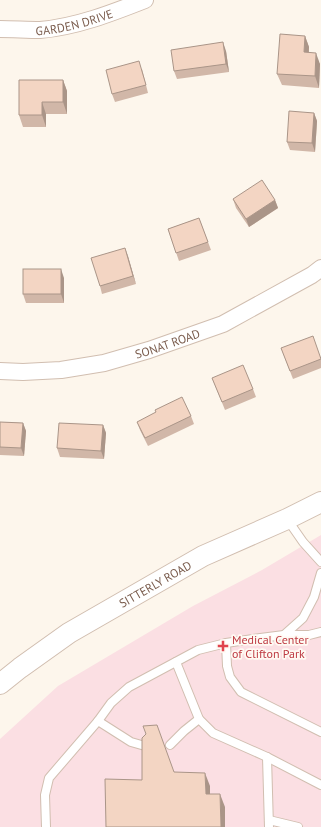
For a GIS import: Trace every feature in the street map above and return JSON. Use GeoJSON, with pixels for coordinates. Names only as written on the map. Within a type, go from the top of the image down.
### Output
{"type":"FeatureCollection","features":[{"type":"Feature","properties":{"kind":"street","name":"GARDEN DRIVE"},"geometry":{"type":"LineString","coordinates":[[0,29],[41,30],[76,24],[144,0]]}},
{"type":"Feature","properties":{"kind":"street","name":"SONAT ROAD"},"geometry":{"type":"LineString","coordinates":[[0,371],[23,372],[61,370],[104,363],[149,350],[223,324],[321,268]]}},
{"type":"Feature","properties":{"kind":"street","name":"SITTERLY ROAD"},"geometry":{"type":"LineString","coordinates":[[0,684],[69,633],[203,556],[287,519],[321,502]]}},
{"type":"Feature","properties":{"kind":"lane"},"geometry":{"type":"LineString","coordinates":[[287,519],[303,542],[321,562]]}},
{"type":"Feature","properties":{"kind":"lane"},"geometry":{"type":"LineString","coordinates":[[284,635],[304,618],[314,597],[321,573]]}},
{"type":"Feature","properties":{"kind":"lane"},"geometry":{"type":"LineString","coordinates":[[46,827],[45,795],[49,778],[98,721],[111,703],[129,687],[198,650],[226,643],[284,635],[309,635],[321,632]]}},
{"type":"Feature","properties":{"kind":"lane"},"geometry":{"type":"LineString","coordinates":[[226,643],[227,666],[230,677],[241,692],[321,732]]}},
{"type":"Feature","properties":{"kind":"lane"},"geometry":{"type":"LineString","coordinates":[[176,662],[199,719],[214,733],[321,784]]}},
{"type":"Feature","properties":{"kind":"lane"},"geometry":{"type":"LineString","coordinates":[[170,745],[199,719]]}},
{"type":"Feature","properties":{"kind":"lane"},"geometry":{"type":"LineString","coordinates":[[98,721],[131,742],[145,746]]}},
{"type":"Feature","properties":{"kind":"lane"},"geometry":{"type":"LineString","coordinates":[[267,757],[269,823],[298,827]]}},
{"type":"Feature","properties":{"kind":"shaded area","name":"Medical Center of Clifton Park"},"geometry":{"type":"Polygon","coordinates":[[[321,535],[321,827],[0,827],[0,739],[58,686],[193,606],[262,570],[321,535]]]}},
{"type":"Feature","properties":{"kind":"building"},"geometry":{"type":"Polygon","coordinates":[[[280,34],[305,36],[304,52],[316,53],[315,76],[277,74],[280,34]]]}},
{"type":"Feature","properties":{"kind":"building"},"geometry":{"type":"Polygon","coordinates":[[[223,42],[226,64],[174,71],[171,50],[223,42]]]}},
{"type":"Feature","properties":{"kind":"building"},"geometry":{"type":"Polygon","coordinates":[[[139,61],[146,85],[112,94],[106,70],[139,61]]]}},
{"type":"Feature","properties":{"kind":"building"},"geometry":{"type":"Polygon","coordinates":[[[19,80],[63,80],[63,102],[42,102],[42,115],[19,115],[19,80]]]}},
{"type":"Feature","properties":{"kind":"building"},"geometry":{"type":"Polygon","coordinates":[[[289,111],[314,113],[312,143],[287,142],[289,111]]]}},
{"type":"Feature","properties":{"kind":"building"},"geometry":{"type":"Polygon","coordinates":[[[262,180],[275,200],[246,219],[233,199],[262,180]]]}},
{"type":"Feature","properties":{"kind":"building"},"geometry":{"type":"Polygon","coordinates":[[[199,218],[208,242],[176,253],[168,229],[199,218]]]}},
{"type":"Feature","properties":{"kind":"building"},"geometry":{"type":"Polygon","coordinates":[[[125,248],[133,276],[100,286],[91,258],[125,248]]]}},
{"type":"Feature","properties":{"kind":"building"},"geometry":{"type":"Polygon","coordinates":[[[23,269],[61,269],[61,294],[23,294],[23,269]]]}},
{"type":"Feature","properties":{"kind":"building"},"geometry":{"type":"Polygon","coordinates":[[[313,336],[321,359],[290,371],[281,348],[313,336]]]}},
{"type":"Feature","properties":{"kind":"building"},"geometry":{"type":"Polygon","coordinates":[[[243,365],[253,389],[222,402],[212,378],[243,365]]]}},
{"type":"Feature","properties":{"kind":"building"},"geometry":{"type":"Polygon","coordinates":[[[182,397],[191,416],[145,438],[137,422],[156,412],[155,410],[182,397]]]}},
{"type":"Feature","properties":{"kind":"building"},"geometry":{"type":"Polygon","coordinates":[[[0,422],[23,423],[21,448],[0,447],[0,422]]]}},
{"type":"Feature","properties":{"kind":"building"},"geometry":{"type":"Polygon","coordinates":[[[59,423],[103,425],[101,451],[57,448],[59,423]]]}},
{"type":"Feature","properties":{"kind":"building"},"geometry":{"type":"Polygon","coordinates":[[[157,725],[174,772],[205,773],[206,794],[220,794],[221,827],[106,827],[105,779],[142,780],[142,738],[146,734],[143,726],[157,725]]]}},
{"type":"Feature","properties":{"kind":"place","name":"Medical Center of Clifton Park"},"geometry":{"type":"Point","coordinates":[223,646]}}]}
